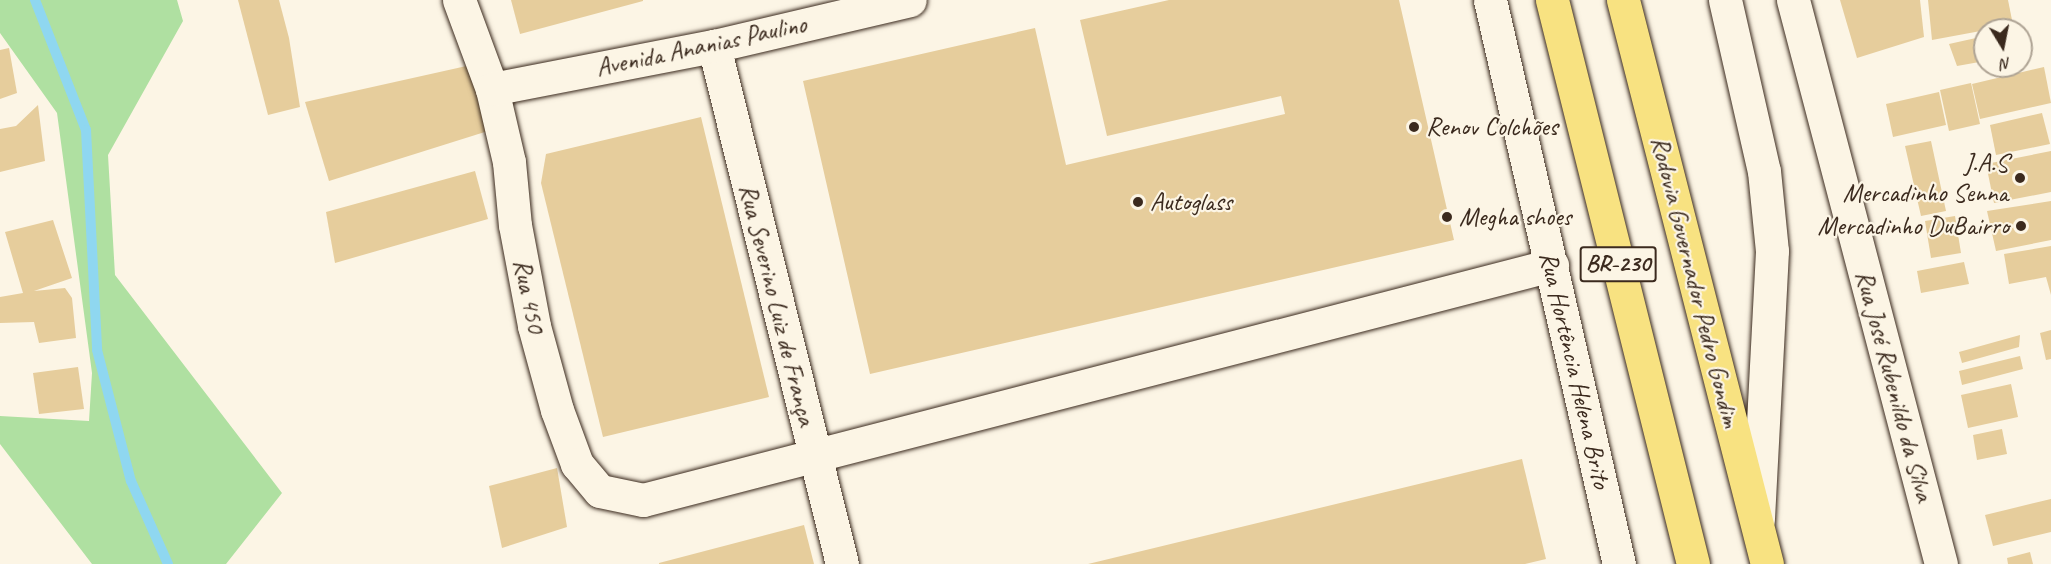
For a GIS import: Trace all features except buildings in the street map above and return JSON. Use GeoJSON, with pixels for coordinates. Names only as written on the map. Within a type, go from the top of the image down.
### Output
{"type":"FeatureCollection","features":[{"type":"Feature","properties":{"kind":"highway","name":"BR-230"},"geometry":{"type":"LineString","coordinates":[[1552,0],[1693,564]]}},
{"type":"Feature","properties":{"kind":"highway","name":"Rodovia Governador Pedro Gondim"},"geometry":{"type":"LineString","coordinates":[[1623,0],[1767,564]]}},
{"type":"Feature","properties":{"kind":"street","name":"Rua 450"},"geometry":{"type":"LineString","coordinates":[[459,0],[492,89],[509,162],[515,225],[534,326],[556,410],[577,464],[600,491],[643,500],[814,456]]}},
{"type":"Feature","properties":{"kind":"street","name":"Avenida Ananias Paulino"},"geometry":{"type":"LineString","coordinates":[[492,89],[714,46],[910,0]]}},
{"type":"Feature","properties":{"kind":"street","name":"Rua Hortência Helena Brito"},"geometry":{"type":"LineString","coordinates":[[1490,0],[1619,564]]}},
{"type":"Feature","properties":{"kind":"street"},"geometry":{"type":"LineString","coordinates":[[1725,0],[1764,171],[1772,251],[1755,519]]}},
{"type":"Feature","properties":{"kind":"street","name":"Rua José Rubenildo da Silva"},"geometry":{"type":"LineString","coordinates":[[1793,0],[1941,564]]}},
{"type":"Feature","properties":{"kind":"street","name":"Rua Severino Luiz de França"},"geometry":{"type":"LineString","coordinates":[[714,46],[842,564]]}},
{"type":"Feature","properties":{"kind":"street"},"geometry":{"type":"LineString","coordinates":[[814,456],[1552,265]]}},
{"type":"Feature","properties":{"kind":"green space"},"geometry":{"type":"Polygon","coordinates":[[[0,0],[177,0],[183,21],[108,155],[115,275],[282,493],[226,564],[92,564],[0,444],[0,416],[89,421],[92,373],[57,113],[0,33],[0,0]]]}},
{"type":"Feature","properties":{"kind":"waterway"},"geometry":{"type":"LineString","coordinates":[[35,0],[86,130],[97,350],[131,481],[168,564]]}},
{"type":"Feature","properties":{"kind":"place","name":"Renov Colchões"},"geometry":{"type":"Point","coordinates":[1414,127]}},
{"type":"Feature","properties":{"kind":"place","name":"J.A.S Mercadinho Senna"},"geometry":{"type":"Point","coordinates":[2020,178]}},
{"type":"Feature","properties":{"kind":"place","name":"Autoglass"},"geometry":{"type":"Point","coordinates":[1138,202]}},
{"type":"Feature","properties":{"kind":"place","name":"Megha shoes"},"geometry":{"type":"Point","coordinates":[1447,217]}},
{"type":"Feature","properties":{"kind":"place","name":"Mercadinho DuBairro"},"geometry":{"type":"Point","coordinates":[2021,226]}}]}
